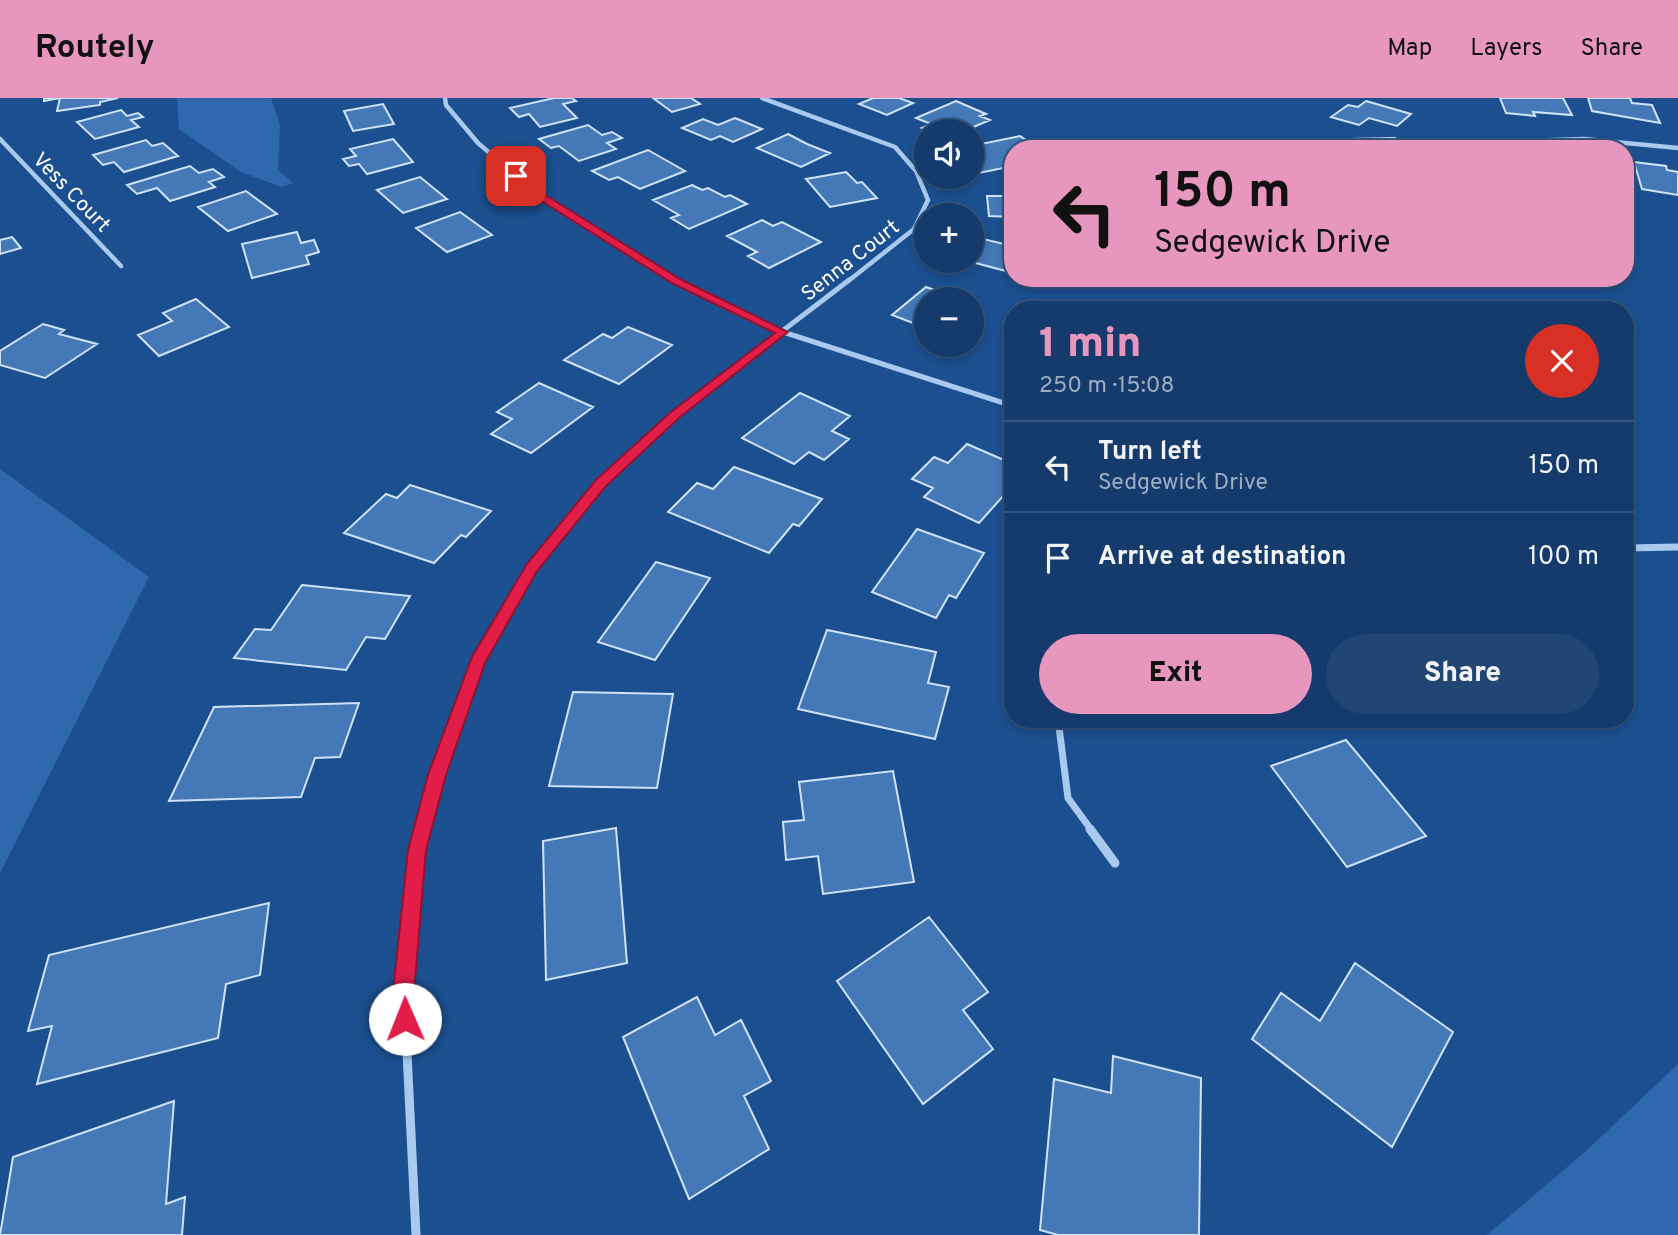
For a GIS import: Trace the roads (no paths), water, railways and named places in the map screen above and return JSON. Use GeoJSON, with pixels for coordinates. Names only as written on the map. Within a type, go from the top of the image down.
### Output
{"type":"FeatureCollection","features":[{"type":"Feature","properties":{"kind":"street"},"geometry":{"type":"LineString","coordinates":[[445,98],[446,105],[478,144],[536,193],[676,281],[783,332],[1004,403]]}},
{"type":"Feature","properties":{"kind":"street","name":"Senna Court"},"geometry":{"type":"LineString","coordinates":[[416,1235],[404,992],[417,850],[437,775],[478,662],[532,568],[601,483],[676,415],[914,229],[929,200],[922,178],[910,161],[895,147],[762,98]]}},
{"type":"Feature","properties":{"kind":"street"},"geometry":{"type":"LineString","coordinates":[[1507,140],[1531,137],[1595,137],[1618,140]]}},
{"type":"Feature","properties":{"kind":"street","name":"Vess Court"},"geometry":{"type":"LineString","coordinates":[[0,139],[121,266]]}},
{"type":"Feature","properties":{"kind":"street"},"geometry":{"type":"LineString","coordinates":[[1634,142],[1678,148]]}},
{"type":"Feature","properties":{"kind":"street"},"geometry":{"type":"LineString","coordinates":[[1634,548],[1678,547]]}},
{"type":"Feature","properties":{"kind":"street"},"geometry":{"type":"LineString","coordinates":[[1059,728],[1068,799],[1115,863]]}}]}
